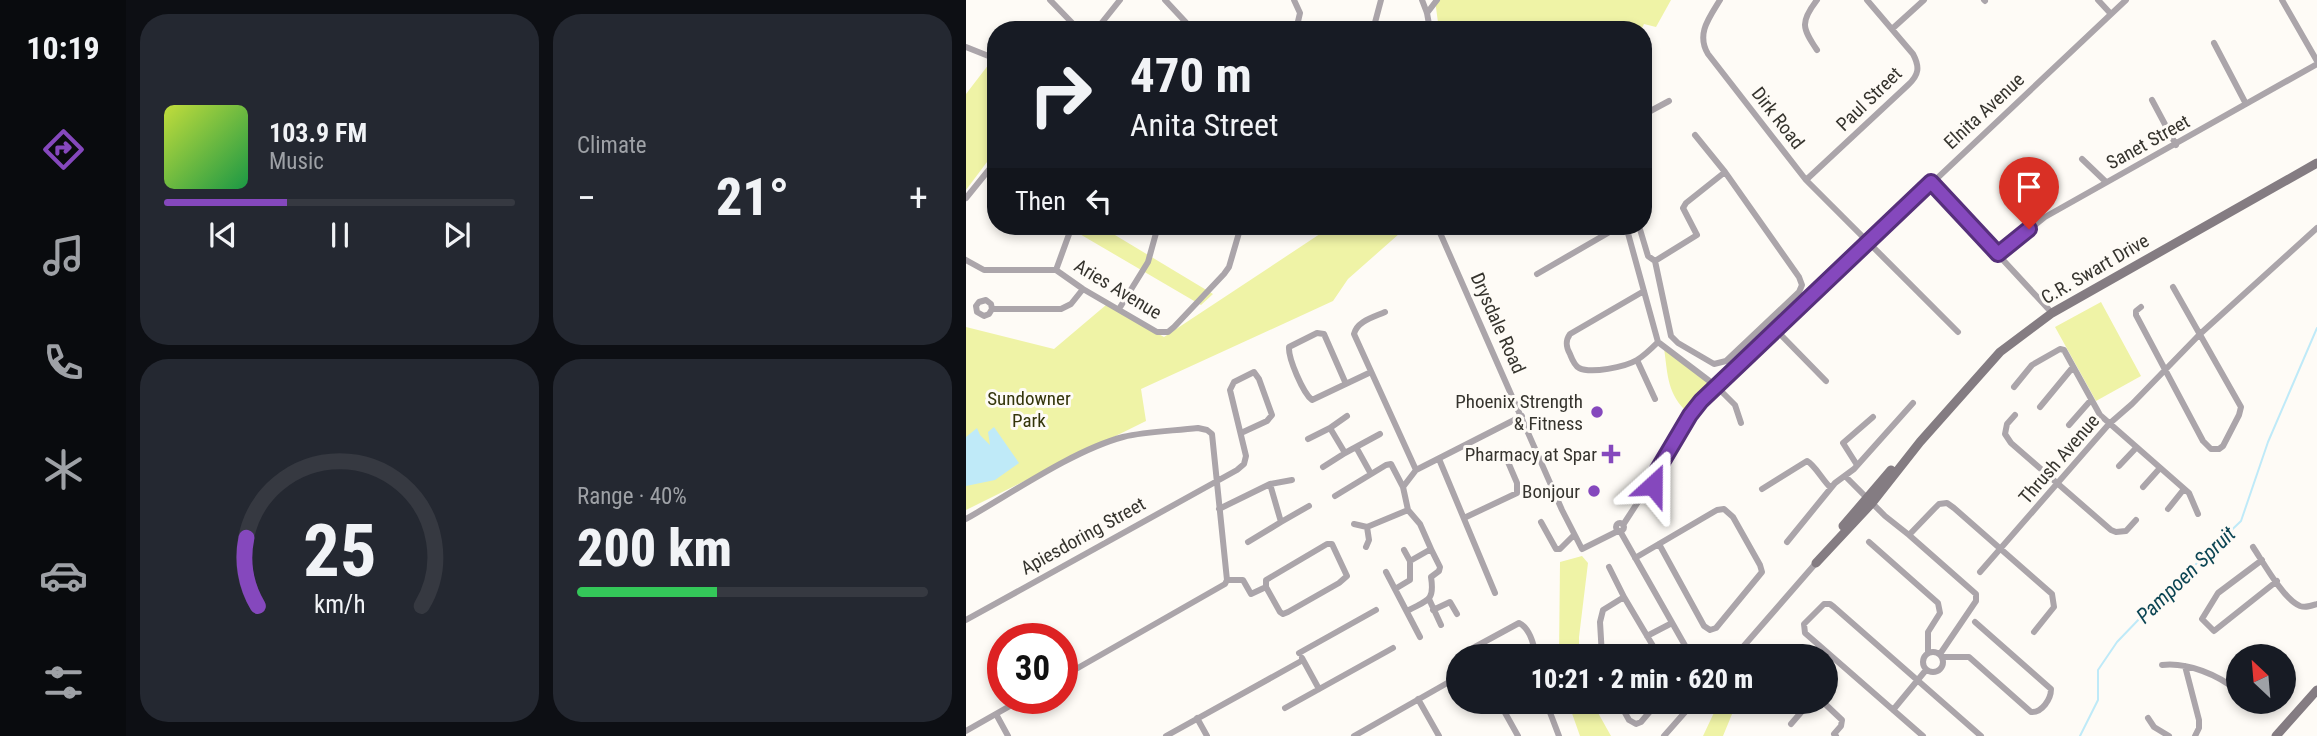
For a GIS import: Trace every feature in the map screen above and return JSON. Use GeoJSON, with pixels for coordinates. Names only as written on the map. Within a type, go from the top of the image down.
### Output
{"type":"FeatureCollection","features":[{"type":"Feature","properties":{"kind":"street"},"geometry":{"type":"LineString","coordinates":[[1050,0],[1070,21]]}},
{"type":"Feature","properties":{"kind":"street"},"geometry":{"type":"LineString","coordinates":[[1103,21],[1120,0]]}},
{"type":"Feature","properties":{"kind":"street"},"geometry":{"type":"LineString","coordinates":[[1165,0],[1185,21]]}},
{"type":"Feature","properties":{"kind":"street"},"geometry":{"type":"LineString","coordinates":[[1294,0],[1300,13],[1298,21]]}},
{"type":"Feature","properties":{"kind":"street"},"geometry":{"type":"LineString","coordinates":[[1375,21],[1381,0]]}},
{"type":"Feature","properties":{"kind":"street"},"geometry":{"type":"LineString","coordinates":[[1422,0],[1428,21]]}},
{"type":"Feature","properties":{"kind":"street"},"geometry":{"type":"LineString","coordinates":[[1427,13],[1437,0]]}},
{"type":"Feature","properties":{"kind":"street","name":"Dirk Road"},"geometry":{"type":"LineString","coordinates":[[1720,0],[1703,30],[1704,48],[1806,180],[1958,332]]}},
{"type":"Feature","properties":{"kind":"street"},"geometry":{"type":"LineString","coordinates":[[1817,0],[1804,25],[1817,50]]}},
{"type":"Feature","properties":{"kind":"street","name":"Paul Street"},"geometry":{"type":"LineString","coordinates":[[1806,180],[1915,78],[1919,69],[1918,62],[1867,0]]}},
{"type":"Feature","properties":{"kind":"street"},"geometry":{"type":"LineString","coordinates":[[1892,29],[1924,0]]}},
{"type":"Feature","properties":{"kind":"street"},"geometry":{"type":"LineString","coordinates":[[2098,0],[2111,14]]}},
{"type":"Feature","properties":{"kind":"street","name":"Elnita Avenue"},"geometry":{"type":"LineString","coordinates":[[1621,529],[1647,488],[1652,487],[1651,481],[1690,415],[1717,386],[2126,0]]}},
{"type":"Feature","properties":{"kind":"street"},"geometry":{"type":"LineString","coordinates":[[2282,0],[2317,62]]}},
{"type":"Feature","properties":{"kind":"street"},"geometry":{"type":"LineString","coordinates":[[2214,43],[2246,104]]}},
{"type":"Feature","properties":{"kind":"street"},"geometry":{"type":"LineString","coordinates":[[966,47],[987,55]]}},
{"type":"Feature","properties":{"kind":"street","name":"Sanet Street"},"geometry":{"type":"LineString","coordinates":[[1998,254],[2045,217],[2176,145],[2317,62]]}},
{"type":"Feature","properties":{"kind":"street"},"geometry":{"type":"LineString","coordinates":[[2152,100],[2176,145]]}},
{"type":"Feature","properties":{"kind":"street"},"geometry":{"type":"LineString","coordinates":[[1652,110],[1669,101]]}},
{"type":"Feature","properties":{"kind":"street"},"geometry":{"type":"LineString","coordinates":[[1656,261],[1671,336],[1714,364],[1726,361],[1799,292],[1802,285],[1725,172],[1695,135]]}},
{"type":"Feature","properties":{"kind":"street"},"geometry":{"type":"LineString","coordinates":[[2082,159],[2106,182]]}},
{"type":"Feature","properties":{"kind":"street","name":"C.R. Swart Drive"},"geometry":{"type":"LineString","coordinates":[[1745,644],[2000,352],[2052,313],[2317,163]]}},
{"type":"Feature","properties":{"kind":"street"},"geometry":{"type":"LineString","coordinates":[[966,198],[987,172]]}},
{"type":"Feature","properties":{"kind":"street"},"geometry":{"type":"LineString","coordinates":[[1656,261],[1697,235],[1684,212],[1684,205],[1725,172]]}},
{"type":"Feature","properties":{"kind":"street"},"geometry":{"type":"LineString","coordinates":[[1931,182],[2052,313]]}},
{"type":"Feature","properties":{"kind":"street","name":"Thrush Avenue"},"geometry":{"type":"LineString","coordinates":[[1980,572],[2109,424],[2200,334],[2317,228]]}},
{"type":"Feature","properties":{"kind":"street"},"geometry":{"type":"LineString","coordinates":[[1056,270],[1069,235]]}},
{"type":"Feature","properties":{"kind":"street"},"geometry":{"type":"LineString","coordinates":[[1119,309],[1148,262],[1156,235]]}},
{"type":"Feature","properties":{"kind":"street","name":"Aries Avenue"},"geometry":{"type":"LineString","coordinates":[[966,260],[984,270],[1056,270],[1157,332],[1168,332],[1224,274],[1229,267],[1238,235]]}},
{"type":"Feature","properties":{"kind":"street","name":"Drysdale Road"},"geometry":{"type":"LineString","coordinates":[[1441,235],[1574,535]]}},
{"type":"Feature","properties":{"kind":"street"},"geometry":{"type":"LineString","coordinates":[[1536,274],[1603,235]]}},
{"type":"Feature","properties":{"kind":"street"},"geometry":{"type":"LineString","coordinates":[[1629,235],[1658,342],[1717,386],[1735,405],[1741,423]]}},
{"type":"Feature","properties":{"kind":"street"},"geometry":{"type":"LineString","coordinates":[[1642,235],[1648,256],[1656,261]]}},
{"type":"Feature","properties":{"kind":"street"},"geometry":{"type":"LineString","coordinates":[[1642,281],[1658,276]]}},
{"type":"Feature","properties":{"kind":"street"},"geometry":{"type":"LineString","coordinates":[[2141,307],[2135,313],[2203,441],[2211,449],[2219,449],[2241,407],[2173,287]]}},
{"type":"Feature","properties":{"kind":"street"},"geometry":{"type":"LineString","coordinates":[[992,309],[1065,308],[1083,289]]}},
{"type":"Feature","properties":{"kind":"street"},"geometry":{"type":"LineString","coordinates":[[1644,291],[1570,334],[1566,343],[1574,364],[1580,369],[1610,369],[1637,360],[1658,342]]}},
{"type":"Feature","properties":{"kind":"street"},"geometry":{"type":"LineString","coordinates":[[1385,312],[1355,329],[1355,338],[1416,470]]}},
{"type":"Feature","properties":{"kind":"street"},"geometry":{"type":"LineString","coordinates":[[1775,330],[1826,381]]}},
{"type":"Feature","properties":{"kind":"street"},"geometry":{"type":"LineString","coordinates":[[1346,384],[1324,334],[1315,334],[1289,347],[1290,358],[1310,399],[1318,398],[1371,372]]}},
{"type":"Feature","properties":{"kind":"street"},"geometry":{"type":"LineString","coordinates":[[2014,387],[2032,365],[2060,349],[2066,352],[2099,415],[2184,489],[2193,499],[2198,514]]}},
{"type":"Feature","properties":{"kind":"street"},"geometry":{"type":"LineString","coordinates":[[1637,360],[1655,399]]}},
{"type":"Feature","properties":{"kind":"street"},"geometry":{"type":"LineString","coordinates":[[2040,407],[2073,367]]}},
{"type":"Feature","properties":{"kind":"street"},"geometry":{"type":"LineString","coordinates":[[1253,372],[1272,415],[1267,421],[1241,433],[1230,386],[1253,372]]}},
{"type":"Feature","properties":{"kind":"street"},"geometry":{"type":"LineString","coordinates":[[2069,425],[2091,400]]}},
{"type":"Feature","properties":{"kind":"street"},"geometry":{"type":"LineString","coordinates":[[1787,542],[1831,488],[1857,465],[1913,403]]}},
{"type":"Feature","properties":{"kind":"street"},"geometry":{"type":"LineString","coordinates":[[2015,415],[2005,429],[2007,438],[2057,484],[2116,532],[2126,531],[2136,520]]}},
{"type":"Feature","properties":{"kind":"street"},"geometry":{"type":"LineString","coordinates":[[1308,439],[1347,416]]}},
{"type":"Feature","properties":{"kind":"street"},"geometry":{"type":"LineString","coordinates":[[1403,487],[1416,470],[1522,416]]}},
{"type":"Feature","properties":{"kind":"street"},"geometry":{"type":"LineString","coordinates":[[1857,465],[1850,458],[1843,443],[1873,417]]}},
{"type":"Feature","properties":{"kind":"street"},"geometry":{"type":"LineString","coordinates":[[966,519],[1058,467],[1125,437],[1198,428],[1207,430],[1214,441],[1227,580]]}},
{"type":"Feature","properties":{"kind":"street"},"geometry":{"type":"LineString","coordinates":[[1329,428],[1345,453]]}},
{"type":"Feature","properties":{"kind":"street","name":"Apiesdoring Street"},"geometry":{"type":"LineString","coordinates":[[966,620],[1237,470],[1245,462],[1241,433]]}},
{"type":"Feature","properties":{"kind":"street"},"geometry":{"type":"LineString","coordinates":[[1323,467],[1380,434]]}},
{"type":"Feature","properties":{"kind":"street"},"geometry":{"type":"LineString","coordinates":[[1356,447],[1371,474]]}},
{"type":"Feature","properties":{"kind":"street"},"geometry":{"type":"LineString","coordinates":[[2119,466],[2136,447]]}},
{"type":"Feature","properties":{"kind":"street"},"geometry":{"type":"LineString","coordinates":[[1439,459],[1495,593]]}},
{"type":"Feature","properties":{"kind":"street"},"geometry":{"type":"LineString","coordinates":[[1762,489],[1807,461],[1831,488]]}},
{"type":"Feature","properties":{"kind":"street"},"geometry":{"type":"LineString","coordinates":[[1464,518],[1517,493],[1517,483],[1508,463]]}},
{"type":"Feature","properties":{"kind":"street"},"geometry":{"type":"LineString","coordinates":[[1335,496],[1391,464],[1403,487],[1408,510],[1420,524],[1440,569],[1431,575],[1434,588],[1429,599],[1407,611]]}},
{"type":"Feature","properties":{"kind":"street"},"geometry":{"type":"LineString","coordinates":[[2143,487],[2160,468]]}},
{"type":"Feature","properties":{"kind":"street"},"geometry":{"type":"LineString","coordinates":[[1845,476],[1976,594],[1976,601],[1941,656],[1943,664],[1939,670],[1926,670]]}},
{"type":"Feature","properties":{"kind":"street"},"geometry":{"type":"LineString","coordinates":[[1219,509],[1270,484],[1292,480]]}},
{"type":"Feature","properties":{"kind":"street"},"geometry":{"type":"LineString","coordinates":[[1270,484],[1281,522]]}},
{"type":"Feature","properties":{"kind":"street"},"geometry":{"type":"LineString","coordinates":[[2168,509],[2184,489]]}},
{"type":"Feature","properties":{"kind":"street"},"geometry":{"type":"LineString","coordinates":[[1909,535],[1939,504],[1947,503],[2053,597],[2054,607],[2034,632]]}},
{"type":"Feature","properties":{"kind":"street"},"geometry":{"type":"LineString","coordinates":[[1248,542],[1309,506]]}},
{"type":"Feature","properties":{"kind":"street"},"geometry":{"type":"LineString","coordinates":[[1635,558],[1717,510],[1724,509],[1733,517],[1762,572],[1716,628],[1710,630],[1704,626],[1659,544]]}},
{"type":"Feature","properties":{"kind":"street"},"geometry":{"type":"LineString","coordinates":[[1354,524],[1367,527],[1408,510]]}},
{"type":"Feature","properties":{"kind":"street"},"geometry":{"type":"LineString","coordinates":[[1541,522],[1556,549],[1560,549],[1574,535],[1582,549],[1621,529],[1685,644]]}},
{"type":"Feature","properties":{"kind":"street"},"geometry":{"type":"LineString","coordinates":[[1366,547],[1367,527]]}},
{"type":"Feature","properties":{"kind":"street"},"geometry":{"type":"LineString","coordinates":[[1869,542],[1938,603],[1940,613],[1928,632],[1928,653],[1923,661],[1926,670]]}},
{"type":"Feature","properties":{"kind":"street"},"geometry":{"type":"LineString","coordinates":[[1327,544],[1332,544],[1347,573],[1344,580],[1283,614],[1266,587],[1266,580],[1270,576],[1327,544]]}},
{"type":"Feature","properties":{"kind":"street"},"geometry":{"type":"LineString","coordinates":[[2253,547],[2290,599],[2298,606],[2317,604]]}},
{"type":"Feature","properties":{"kind":"street"},"geometry":{"type":"LineString","coordinates":[[1410,561],[1431,549]]}},
{"type":"Feature","properties":{"kind":"street"},"geometry":{"type":"LineString","coordinates":[[1395,589],[1410,580],[1410,561],[1404,550]]}},
{"type":"Feature","properties":{"kind":"street"},"geometry":{"type":"LineString","coordinates":[[2262,560],[2218,593],[2202,620],[2214,631],[2277,581]]}},
{"type":"Feature","properties":{"kind":"street"},"geometry":{"type":"LineString","coordinates":[[1609,567],[1651,644]]}},
{"type":"Feature","properties":{"kind":"street"},"geometry":{"type":"LineString","coordinates":[[1386,572],[1420,637]]}},
{"type":"Feature","properties":{"kind":"street"},"geometry":{"type":"LineString","coordinates":[[1078,668],[1216,591],[1227,580],[1243,580],[1251,594],[1266,587]]}},
{"type":"Feature","properties":{"kind":"street"},"geometry":{"type":"LineString","coordinates":[[1602,644],[1601,616],[1604,608],[1624,597]]}},
{"type":"Feature","properties":{"kind":"street"},"geometry":{"type":"LineString","coordinates":[[1429,599],[1441,625]]}},
{"type":"Feature","properties":{"kind":"street"},"geometry":{"type":"LineString","coordinates":[[1433,610],[1450,601],[1457,614]]}},
{"type":"Feature","properties":{"kind":"street"},"geometry":{"type":"LineString","coordinates":[[1923,736],[1805,633],[1804,624],[1824,604],[1830,604],[1981,736]]}},
{"type":"Feature","properties":{"kind":"street"},"geometry":{"type":"LineString","coordinates":[[1319,690],[1298,652],[1376,610]]}},
{"type":"Feature","properties":{"kind":"street"},"geometry":{"type":"LineString","coordinates":[[1928,653],[1969,657],[2031,712],[2036,713],[2050,697],[2051,688],[1975,622]]}},
{"type":"Feature","properties":{"kind":"street"},"geometry":{"type":"LineString","coordinates":[[1480,644],[1519,623],[1524,626],[1532,644]]}},
{"type":"Feature","properties":{"kind":"street"},"geometry":{"type":"LineString","coordinates":[[1647,636],[1672,623]]}},
{"type":"Feature","properties":{"kind":"street"},"geometry":{"type":"LineString","coordinates":[[1285,708],[1393,648]]}},
{"type":"Feature","properties":{"kind":"street"},"geometry":{"type":"LineString","coordinates":[[1166,736],[1303,660]]}},
{"type":"Feature","properties":{"kind":"street"},"geometry":{"type":"LineString","coordinates":[[2162,665],[2185,666],[2226,684]]}},
{"type":"Feature","properties":{"kind":"street"},"geometry":{"type":"LineString","coordinates":[[2185,666],[2199,720],[2195,736]]}},
{"type":"Feature","properties":{"kind":"street"},"geometry":{"type":"LineString","coordinates":[[1893,710],[1926,670]]}},
{"type":"Feature","properties":{"kind":"street"},"geometry":{"type":"LineString","coordinates":[[1353,736],[1446,684]]}},
{"type":"Feature","properties":{"kind":"street"},"geometry":{"type":"LineString","coordinates":[[2276,736],[2317,690]]}},
{"type":"Feature","properties":{"kind":"street"},"geometry":{"type":"LineString","coordinates":[[1418,699],[1439,736]]}},
{"type":"Feature","properties":{"kind":"street"},"geometry":{"type":"LineString","coordinates":[[966,731],[996,714],[1008,736]]}},
{"type":"Feature","properties":{"kind":"street"},"geometry":{"type":"LineString","coordinates":[[1506,714],[1518,736]]}},
{"type":"Feature","properties":{"kind":"street"},"geometry":{"type":"LineString","coordinates":[[1551,714],[1559,736]]}},
{"type":"Feature","properties":{"kind":"street"},"geometry":{"type":"LineString","coordinates":[[1626,714],[1636,724],[1648,714]]}},
{"type":"Feature","properties":{"kind":"street"},"geometry":{"type":"LineString","coordinates":[[1664,736],[1683,714]]}},
{"type":"Feature","properties":{"kind":"street"},"geometry":{"type":"LineString","coordinates":[[1791,724],[1800,714]]}},
{"type":"Feature","properties":{"kind":"street"},"geometry":{"type":"LineString","coordinates":[[1834,735],[1842,720],[1836,714]]}},
{"type":"Feature","properties":{"kind":"street"},"geometry":{"type":"LineString","coordinates":[[1197,718],[1207,736]]}},
{"type":"Feature","properties":{"kind":"street"},"geometry":{"type":"LineString","coordinates":[[2148,718],[2154,727],[2169,736]]}},
{"type":"Feature","properties":{"kind":"green space"},"geometry":{"type":"Polygon","coordinates":[[[1435,0],[1671,0],[1656,27],[1652,26],[1652,21],[1438,21],[1435,0]]]}},
{"type":"Feature","properties":{"kind":"green space"},"geometry":{"type":"Polygon","coordinates":[[[987,67],[987,162],[966,190],[966,94],[987,67]]]}},
{"type":"Feature","properties":{"kind":"green space"},"geometry":{"type":"Polygon","coordinates":[[[1081,235],[1115,235],[1213,294],[1201,305],[1081,235]]]}},
{"type":"Feature","properties":{"kind":"green space","name":"Sundowner Park"},"geometry":{"type":"Polygon","coordinates":[[[1318,235],[1398,235],[1348,279],[1333,301],[1141,389],[1146,421],[966,510],[966,327],[1054,349],[1106,305],[1164,337],[1318,235]]]}},
{"type":"Feature","properties":{"kind":"green space"},"geometry":{"type":"Polygon","coordinates":[[[2101,302],[2141,376],[2096,401],[2055,327],[2101,302]]]}},
{"type":"Feature","properties":{"kind":"green space"},"geometry":{"type":"Polygon","coordinates":[[[1664,348],[1714,385],[1689,414],[1672,392],[1664,348]]]}},
{"type":"Feature","properties":{"kind":"green space"},"geometry":{"type":"Polygon","coordinates":[[[1582,556],[1588,563],[1579,644],[1559,644],[1560,562],[1582,556]]]}},
{"type":"Feature","properties":{"kind":"green space"},"geometry":{"type":"Polygon","coordinates":[[[1572,714],[1599,714],[1611,736],[1580,736],[1572,714]]]}},
{"type":"Feature","properties":{"kind":"green space"},"geometry":{"type":"Polygon","coordinates":[[[1713,714],[1732,714],[1723,736],[1703,736],[1713,714]]]}},
{"type":"Feature","properties":{"kind":"water"},"geometry":{"type":"Polygon","coordinates":[[[994,427],[1019,463],[995,480],[966,486],[966,437],[977,428],[990,445],[988,432],[994,427]]]}},
{"type":"Feature","properties":{"kind":"waterway","name":"Pampoen Spruit"},"geometry":{"type":"LineString","coordinates":[[2080,736],[2098,700],[2098,670],[2117,642],[2241,521],[2268,442],[2317,328]]}},
{"type":"Feature","properties":{"kind":"place","name":"Phoenix Strength & Fitness"},"geometry":{"type":"Point","coordinates":[1597,412]}},
{"type":"Feature","properties":{"kind":"place","name":"Pharmacy at Spar"},"geometry":{"type":"Point","coordinates":[1611,454]}},
{"type":"Feature","properties":{"kind":"place","name":"Bonjour"},"geometry":{"type":"Point","coordinates":[1594,491]}},
{"type":"Feature","properties":{"kind":"route"},"geometry":{"type":"LineString","coordinates":[[1653,485],[1651,481],[1701,401],[1931,182],[1998,254],[2029,229]]}}]}
